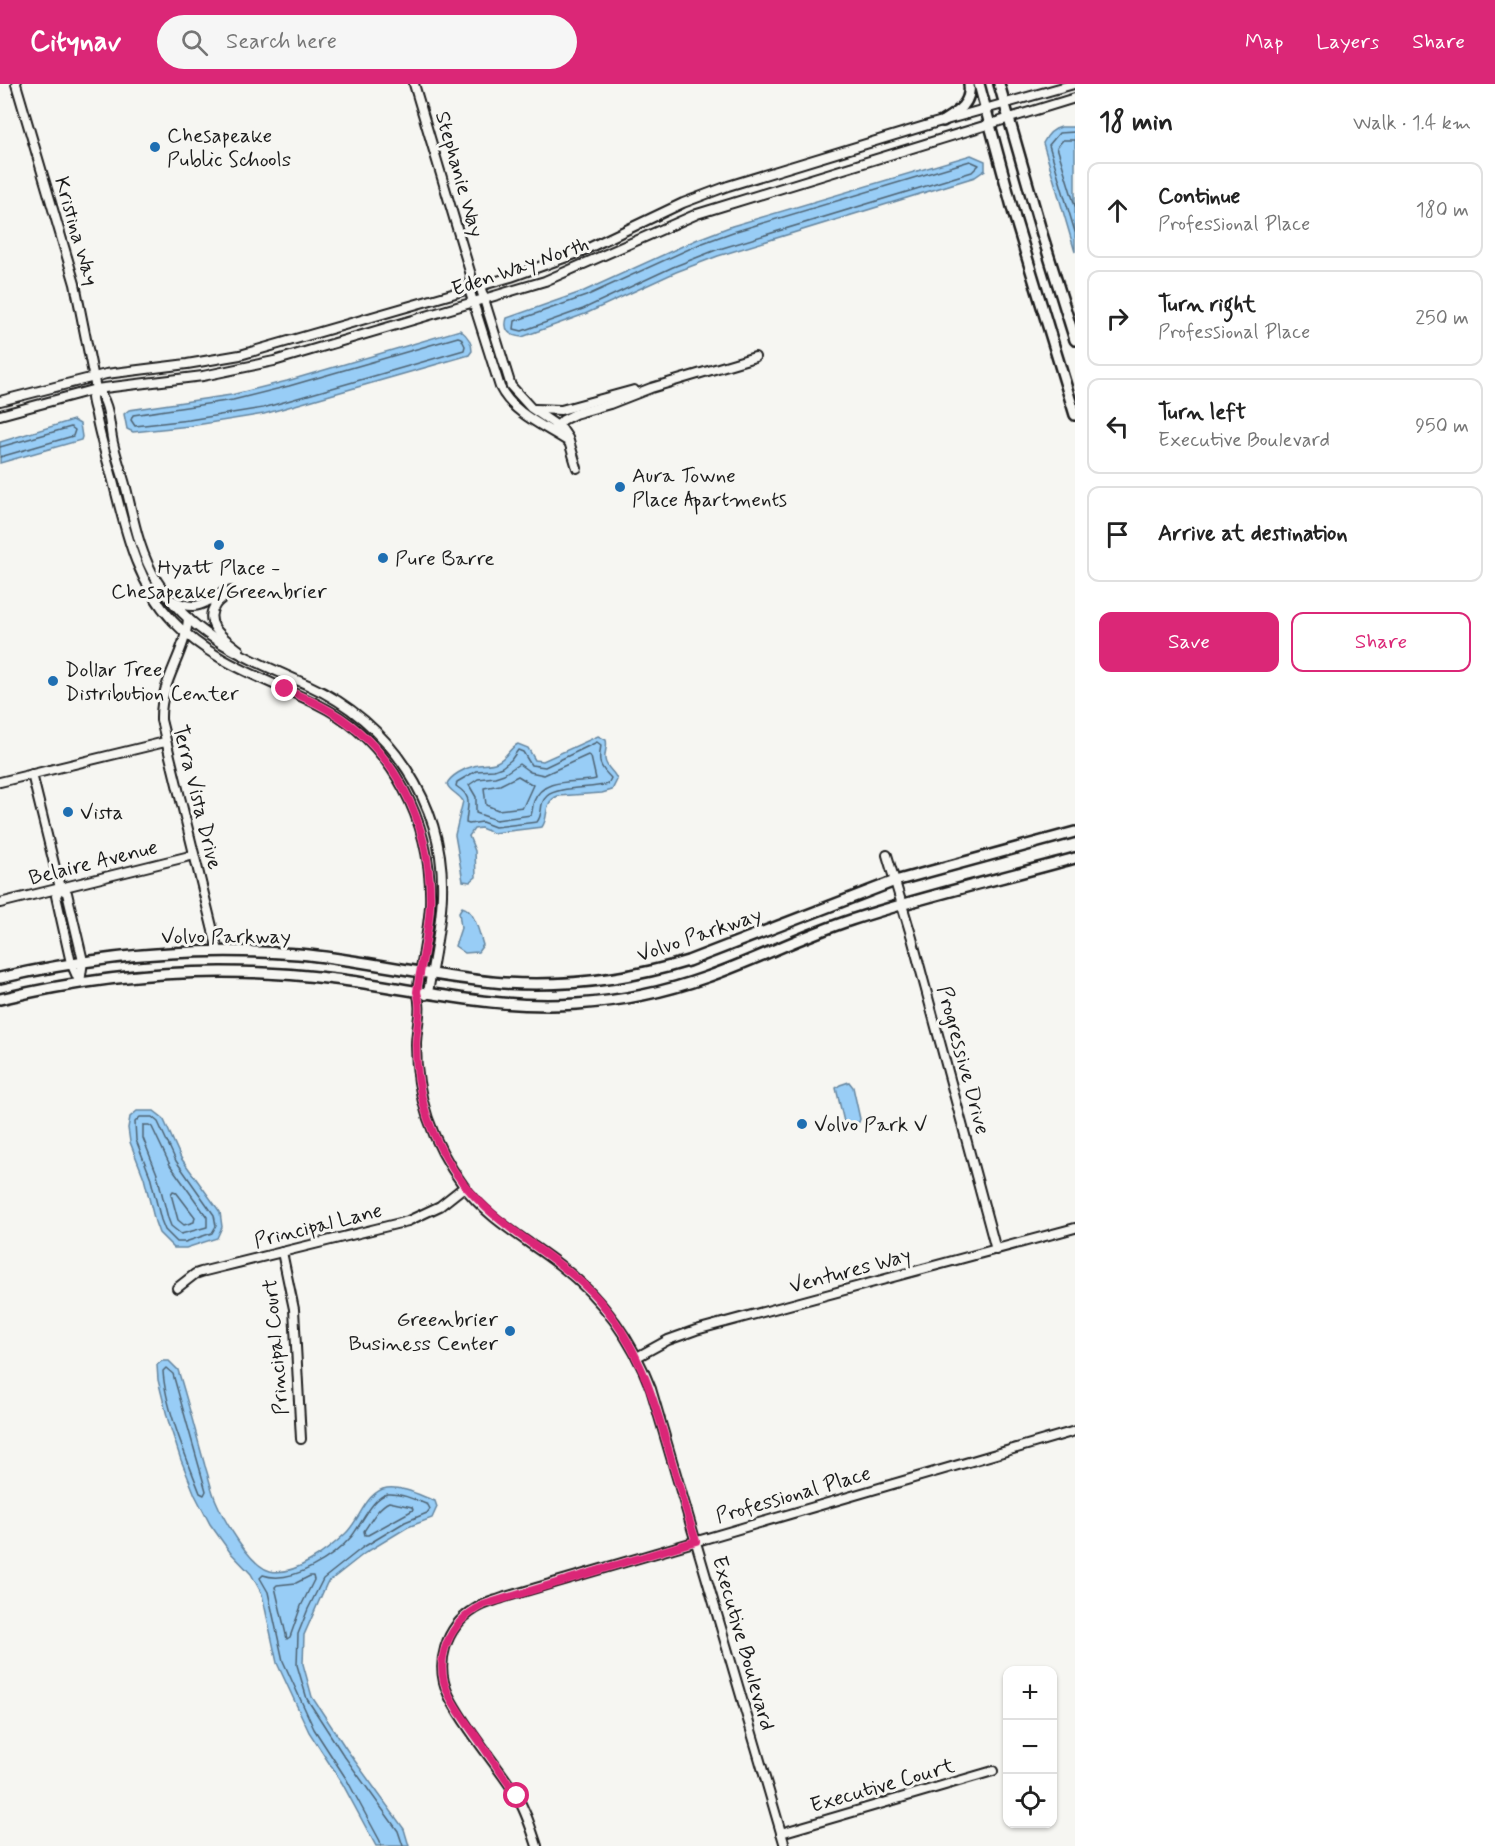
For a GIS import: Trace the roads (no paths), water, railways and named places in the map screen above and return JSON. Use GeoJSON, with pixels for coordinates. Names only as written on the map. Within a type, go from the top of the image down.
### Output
{"type":"FeatureCollection","features":[{"type":"Feature","properties":{"kind":"main road"},"geometry":{"type":"LineString","coordinates":[[943,121],[958,112],[965,104],[970,95],[969,84]]}},
{"type":"Feature","properties":{"kind":"main road"},"geometry":{"type":"LineString","coordinates":[[979,84],[1015,218],[1075,415]]}},
{"type":"Feature","properties":{"kind":"main road"},"geometry":{"type":"LineString","coordinates":[[999,84],[1075,340]]}},
{"type":"Feature","properties":{"kind":"main road","name":"Volvo Parkway"},"geometry":{"type":"LineString","coordinates":[[0,978],[83,961],[140,954],[218,951],[312,955],[478,980],[531,984],[582,982],[634,975],[701,957],[836,902],[895,881],[1075,832]]}},
{"type":"Feature","properties":{"kind":"main road","name":"Volvo Parkway"},"geometry":{"type":"LineString","coordinates":[[0,999],[80,983],[169,973],[243,972],[312,976],[418,996],[428,993],[523,1005],[576,1004],[628,998],[704,979],[849,921],[1075,858]]}},
{"type":"Feature","properties":{"kind":"street","name":"Kristina Way"},"geometry":{"type":"LineString","coordinates":[[16,84],[75,284],[96,389]]}},
{"type":"Feature","properties":{"kind":"street","name":"Stephanie Way"},"geometry":{"type":"LineString","coordinates":[[414,84],[471,275],[480,286],[508,381],[517,395],[553,427]]}},
{"type":"Feature","properties":{"kind":"street","name":"Eden Way North"},"geometry":{"type":"LineString","coordinates":[[0,401],[93,376],[240,356],[530,272],[579,253],[658,214],[704,195],[943,121],[1074,84]]}},
{"type":"Feature","properties":{"kind":"street","name":"Eden Way North"},"geometry":{"type":"LineString","coordinates":[[0,415],[96,389],[203,376],[250,367],[484,299],[567,272],[697,214],[1075,98]]}},
{"type":"Feature","properties":{"kind":"street","name":"Stephanie Way"},"geometry":{"type":"LineString","coordinates":[[471,275],[469,289],[502,392],[518,410],[566,434],[577,468]]}},
{"type":"Feature","properties":{"kind":"street"},"geometry":{"type":"LineString","coordinates":[[553,427],[569,417],[651,388],[755,357]]}},
{"type":"Feature","properties":{"kind":"street"},"geometry":{"type":"LineString","coordinates":[[531,408],[545,411],[561,410],[651,388]]}},
{"type":"Feature","properties":{"kind":"street"},"geometry":{"type":"LineString","coordinates":[[96,389],[104,396],[113,444],[141,546],[152,572],[170,599],[188,618],[224,647],[314,688],[353,711],[392,748],[414,780],[434,828],[441,867],[441,907],[428,993]]}},
{"type":"Feature","properties":{"kind":"street","name":"Executive Boulevard"},"geometry":{"type":"LineString","coordinates":[[96,389],[92,398],[104,453],[132,555],[154,596],[169,617],[187,635],[225,662],[331,711],[362,735],[390,766],[413,808],[422,832],[427,859],[430,905],[420,971],[416,1047],[422,1099],[434,1134],[445,1158],[464,1187],[492,1215],[561,1266],[591,1292],[617,1322],[637,1357],[651,1389],[785,1846]]}},
{"type":"Feature","properties":{"kind":"street"},"geometry":{"type":"LineString","coordinates":[[553,427],[560,416],[590,406],[604,398]]}},
{"type":"Feature","properties":{"kind":"street"},"geometry":{"type":"LineString","coordinates":[[170,599],[195,606],[204,604],[223,592],[231,591],[214,607],[212,621],[219,634],[249,659]]}},
{"type":"Feature","properties":{"kind":"street","name":"Terra Vista Drive"},"geometry":{"type":"LineString","coordinates":[[188,618],[187,635],[172,667],[164,695],[161,720],[218,951]]}},
{"type":"Feature","properties":{"kind":"street"},"geometry":{"type":"LineString","coordinates":[[0,782],[165,742]]}},
{"type":"Feature","properties":{"kind":"street"},"geometry":{"type":"LineString","coordinates":[[32,774],[60,888],[56,896],[71,963],[80,983]]}},
{"type":"Feature","properties":{"kind":"street","name":"Belaire Avenue"},"geometry":{"type":"LineString","coordinates":[[0,903],[194,855]]}},
{"type":"Feature","properties":{"kind":"street","name":"Progressive Drive"},"geometry":{"type":"LineString","coordinates":[[887,855],[996,1250]]}},
{"type":"Feature","properties":{"kind":"street"},"geometry":{"type":"LineString","coordinates":[[60,888],[67,893],[83,961],[80,983]]}},
{"type":"Feature","properties":{"kind":"street","name":"Principal Lane"},"geometry":{"type":"LineString","coordinates":[[177,1288],[201,1272],[408,1221],[440,1206],[464,1187]]}},
{"type":"Feature","properties":{"kind":"street","name":"Ventures Way"},"geometry":{"type":"LineString","coordinates":[[637,1357],[668,1340],[696,1330],[1075,1228]]}},
{"type":"Feature","properties":{"kind":"street","name":"Principal Court"},"geometry":{"type":"LineString","coordinates":[[282,1252],[294,1309],[301,1439]]}},
{"type":"Feature","properties":{"kind":"street","name":"Professional Place"},"geometry":{"type":"LineString","coordinates":[[537,1846],[517,1796],[449,1696],[442,1670],[443,1657],[450,1635],[466,1615],[483,1605],[1075,1431]]}},
{"type":"Feature","properties":{"kind":"street","name":"Executive Court"},"geometry":{"type":"LineString","coordinates":[[781,1833],[993,1771]]}},
{"type":"Feature","properties":{"kind":"water"},"geometry":{"type":"Polygon","coordinates":[[[1061,127],[1075,127],[1075,252],[1043,143],[1050,133],[1061,127]]]}},
{"type":"Feature","properties":{"kind":"water"},"geometry":{"type":"Polygon","coordinates":[[[971,155],[985,161],[985,170],[975,177],[718,256],[676,272],[585,314],[522,337],[508,332],[507,318],[584,291],[732,226],[971,155]]]}},
{"type":"Feature","properties":{"kind":"water"},"geometry":{"type":"Polygon","coordinates":[[[460,330],[467,336],[471,345],[472,351],[469,355],[264,414],[190,426],[133,432],[127,429],[124,414],[129,410],[231,395],[287,381],[460,330]]]}},
{"type":"Feature","properties":{"kind":"water"},"geometry":{"type":"Polygon","coordinates":[[[73,420],[80,424],[81,440],[0,463],[0,442],[73,420]]]}},
{"type":"Feature","properties":{"kind":"water"},"geometry":{"type":"Polygon","coordinates":[[[598,736],[606,740],[606,762],[617,780],[612,790],[602,793],[558,796],[550,802],[542,827],[493,833],[481,828],[474,829],[469,836],[475,851],[476,877],[470,882],[463,881],[455,835],[463,801],[448,787],[447,784],[451,778],[470,767],[497,762],[518,744],[528,748],[535,760],[543,761],[598,736]]]}},
{"type":"Feature","properties":{"kind":"water"},"geometry":{"type":"Polygon","coordinates":[[[462,907],[470,913],[478,928],[483,945],[478,952],[465,953],[455,946],[461,928],[459,912],[462,907]]]}},
{"type":"Feature","properties":{"kind":"water"},"geometry":{"type":"Polygon","coordinates":[[[849,1082],[853,1087],[860,1119],[859,1122],[848,1124],[844,1122],[836,1088],[849,1082]]]}},
{"type":"Feature","properties":{"kind":"water"},"geometry":{"type":"Polygon","coordinates":[[[137,1111],[154,1111],[163,1118],[181,1158],[220,1212],[222,1227],[217,1238],[186,1248],[174,1248],[159,1233],[144,1178],[130,1142],[128,1128],[130,1117],[137,1111]]]}},
{"type":"Feature","properties":{"kind":"water"},"geometry":{"type":"Polygon","coordinates":[[[162,1361],[169,1361],[178,1370],[214,1497],[238,1541],[254,1561],[262,1567],[279,1572],[310,1561],[350,1529],[368,1501],[380,1490],[399,1488],[435,1501],[437,1507],[432,1518],[408,1527],[365,1553],[327,1583],[304,1635],[303,1664],[312,1697],[404,1829],[409,1846],[376,1846],[342,1783],[309,1732],[277,1663],[262,1594],[251,1574],[230,1552],[210,1524],[181,1460],[158,1380],[157,1365],[162,1361]]]}},
{"type":"Feature","properties":{"kind":"place","name":"Chesapeake Public Schools"},"geometry":{"type":"Point","coordinates":[155,147]}},
{"type":"Feature","properties":{"kind":"place","name":"Aura Towne Place Apartments"},"geometry":{"type":"Point","coordinates":[620,487]}},
{"type":"Feature","properties":{"kind":"place","name":"Hyatt Place - Chesapeake/Greenbrier"},"geometry":{"type":"Point","coordinates":[219,545]}},
{"type":"Feature","properties":{"kind":"place","name":"Pure Barre"},"geometry":{"type":"Point","coordinates":[383,558]}},
{"type":"Feature","properties":{"kind":"place","name":"Dollar Tree Distribution Center"},"geometry":{"type":"Point","coordinates":[53,681]}},
{"type":"Feature","properties":{"kind":"place","name":"Vista"},"geometry":{"type":"Point","coordinates":[68,812]}},
{"type":"Feature","properties":{"kind":"place","name":"Volvo Park V"},"geometry":{"type":"Point","coordinates":[802,1124]}},
{"type":"Feature","properties":{"kind":"place","name":"Greenbrier Business Center"},"geometry":{"type":"Point","coordinates":[510,1331]}}]}
